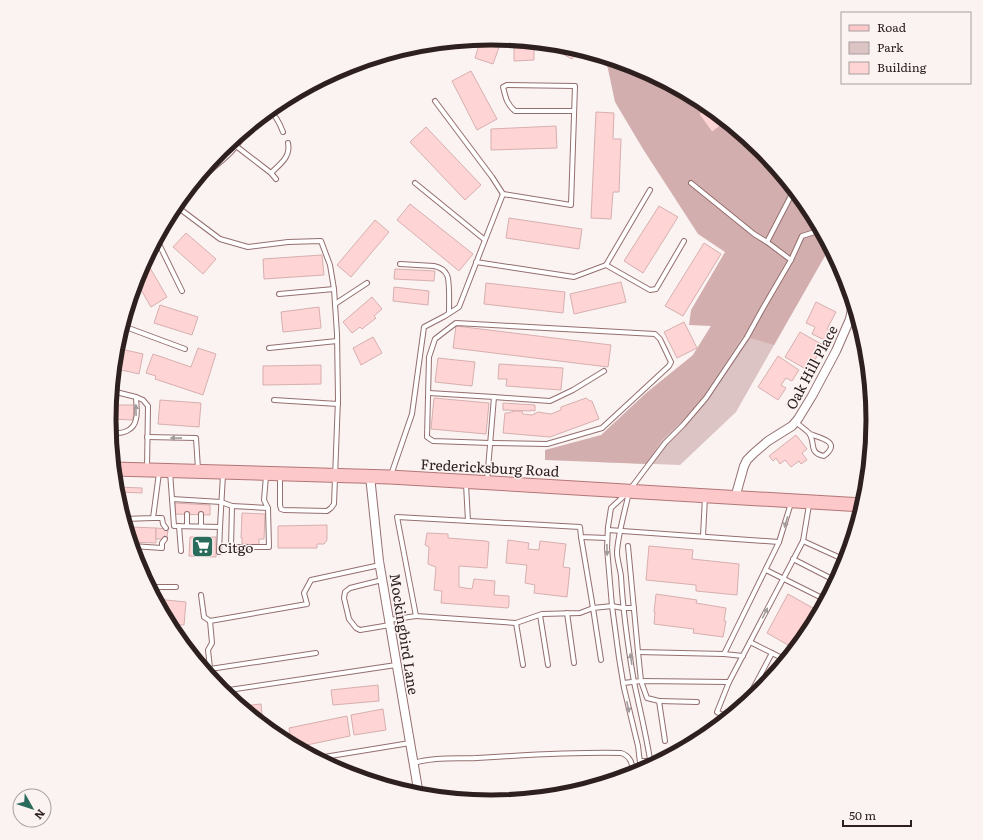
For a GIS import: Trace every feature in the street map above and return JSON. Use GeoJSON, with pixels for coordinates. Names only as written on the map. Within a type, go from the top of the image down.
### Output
{"type":"FeatureCollection","features":[{"type":"Feature","properties":{"kind":"main road","name":"Fredericksburg Road"},"geometry":{"type":"LineString","coordinates":[[120,469],[370,476],[857,505]]}},
{"type":"Feature","properties":{"kind":"street","name":"Oak Hill Place"},"geometry":{"type":"LineString","coordinates":[[735,498],[747,460],[763,445],[796,422],[853,320]]}},
{"type":"Feature","properties":{"kind":"street","name":"Mockingbird Lane"},"geometry":{"type":"LineString","coordinates":[[370,476],[380,565],[418,788]]}},
{"type":"Feature","properties":{"kind":"lane"},"geometry":{"type":"LineString","coordinates":[[435,101],[503,194],[571,206],[575,86],[507,85],[503,87],[506,102],[515,111],[574,111]]}},
{"type":"Feature","properties":{"kind":"lane"},"geometry":{"type":"LineString","coordinates":[[274,114],[280,123],[283,132]]}},
{"type":"Feature","properties":{"kind":"lane"},"geometry":{"type":"LineString","coordinates":[[270,173],[283,161],[287,155],[289,149],[288,143]]}},
{"type":"Feature","properties":{"kind":"lane"},"geometry":{"type":"LineString","coordinates":[[221,161],[236,146],[276,179]]}},
{"type":"Feature","properties":{"kind":"lane"},"geometry":{"type":"LineString","coordinates":[[415,183],[485,240]]}},
{"type":"Feature","properties":{"kind":"lane"},"geometry":{"type":"LineString","coordinates":[[691,183],[754,234],[791,260]]}},
{"type":"Feature","properties":{"kind":"lane"},"geometry":{"type":"LineString","coordinates":[[476,262],[574,277],[606,265],[650,190]]}},
{"type":"Feature","properties":{"kind":"lane"},"geometry":{"type":"LineString","coordinates":[[390,477],[412,414],[424,327],[459,307],[503,194]]}},
{"type":"Feature","properties":{"kind":"lane"},"geometry":{"type":"LineString","coordinates":[[767,242],[791,195]]}},
{"type":"Feature","properties":{"kind":"lane"},"geometry":{"type":"LineString","coordinates":[[181,210],[220,239],[248,247],[288,242],[322,241],[330,265],[334,290],[337,341],[338,404],[334,504],[331,508],[321,511],[282,509],[280,505],[280,474]]}},
{"type":"Feature","properties":{"kind":"lane"},"geometry":{"type":"LineString","coordinates":[[646,761],[640,761],[619,658],[608,566],[607,538],[611,508],[629,491],[665,442],[683,425],[706,398],[747,337],[791,260],[802,236],[815,232]]}},
{"type":"Feature","properties":{"kind":"lane"},"geometry":{"type":"LineString","coordinates":[[606,265],[650,290],[656,289],[684,240]]}},
{"type":"Feature","properties":{"kind":"lane"},"geometry":{"type":"LineString","coordinates":[[160,245],[182,290]]}},
{"type":"Feature","properties":{"kind":"lane"},"geometry":{"type":"LineString","coordinates":[[400,264],[434,266],[442,269],[448,276],[448,313]]}},
{"type":"Feature","properties":{"kind":"lane"},"geometry":{"type":"LineString","coordinates":[[335,304],[367,283]]}},
{"type":"Feature","properties":{"kind":"lane"},"geometry":{"type":"LineString","coordinates":[[278,294],[334,290]]}},
{"type":"Feature","properties":{"kind":"lane"},"geometry":{"type":"LineString","coordinates":[[456,323],[655,334],[660,339],[671,362],[602,428],[547,444],[433,441],[427,437],[429,393],[429,357],[435,340],[456,323]]}},
{"type":"Feature","properties":{"kind":"lane"},"geometry":{"type":"LineString","coordinates":[[128,328],[184,349]]}},
{"type":"Feature","properties":{"kind":"lane"},"geometry":{"type":"LineString","coordinates":[[269,348],[337,341]]}},
{"type":"Feature","properties":{"kind":"lane"},"geometry":{"type":"LineString","coordinates":[[429,393],[550,401],[573,390],[604,371]]}},
{"type":"Feature","properties":{"kind":"lane"},"geometry":{"type":"LineString","coordinates":[[117,392],[143,400],[148,406],[147,437],[159,470],[172,499],[174,526],[220,527]]}},
{"type":"Feature","properties":{"kind":"lane"},"geometry":{"type":"LineString","coordinates":[[116,432],[122,433],[131,429],[136,420],[136,397]]}},
{"type":"Feature","properties":{"kind":"lane"},"geometry":{"type":"LineString","coordinates":[[487,483],[494,397]]}},
{"type":"Feature","properties":{"kind":"lane"},"geometry":{"type":"LineString","coordinates":[[274,400],[338,404]]}},
{"type":"Feature","properties":{"kind":"lane"},"geometry":{"type":"LineString","coordinates":[[796,422],[810,434],[829,441],[831,444],[831,449],[829,452],[824,456],[817,454],[813,450],[810,434]]}},
{"type":"Feature","properties":{"kind":"lane"},"geometry":{"type":"LineString","coordinates":[[147,437],[196,438],[198,472]]}},
{"type":"Feature","properties":{"kind":"lane"},"geometry":{"type":"LineString","coordinates":[[153,518],[159,470]]}},
{"type":"Feature","properties":{"kind":"lane"},"geometry":{"type":"LineString","coordinates":[[220,552],[220,527],[224,472]]}},
{"type":"Feature","properties":{"kind":"lane"},"geometry":{"type":"LineString","coordinates":[[232,506],[231,547],[269,547],[268,508],[264,500],[266,474]]}},
{"type":"Feature","properties":{"kind":"lane"},"geometry":{"type":"LineString","coordinates":[[466,482],[468,520]]}},
{"type":"Feature","properties":{"kind":"lane"},"geometry":{"type":"LineString","coordinates":[[629,491],[617,553],[621,572],[623,608],[634,681],[650,759]]}},
{"type":"Feature","properties":{"kind":"lane"},"geometry":{"type":"LineString","coordinates":[[702,536],[705,496]]}},
{"type":"Feature","properties":{"kind":"lane"},"geometry":{"type":"LineString","coordinates":[[172,499],[202,503],[222,502],[232,506],[268,508]]}},
{"type":"Feature","properties":{"kind":"lane"},"geometry":{"type":"LineString","coordinates":[[724,654],[779,542],[792,501]]}},
{"type":"Feature","properties":{"kind":"lane"},"geometry":{"type":"LineString","coordinates":[[723,715],[717,712],[729,682],[803,541],[809,502]]}},
{"type":"Feature","properties":{"kind":"lane"},"geometry":{"type":"LineString","coordinates":[[186,526],[187,514]]}},
{"type":"Feature","properties":{"kind":"lane"},"geometry":{"type":"LineString","coordinates":[[201,514],[201,526]]}},
{"type":"Feature","properties":{"kind":"lane"},"geometry":{"type":"LineString","coordinates":[[416,616],[397,517],[580,527],[601,660]]}},
{"type":"Feature","properties":{"kind":"lane"},"geometry":{"type":"LineString","coordinates":[[130,519],[162,518],[163,524],[166,528]]}},
{"type":"Feature","properties":{"kind":"lane"},"geometry":{"type":"LineString","coordinates":[[160,528],[163,524]]}},
{"type":"Feature","properties":{"kind":"lane"},"geometry":{"type":"LineString","coordinates":[[179,526],[181,551]]}},
{"type":"Feature","properties":{"kind":"lane"},"geometry":{"type":"LineString","coordinates":[[608,530],[779,542]]}},
{"type":"Feature","properties":{"kind":"lane"},"geometry":{"type":"LineString","coordinates":[[581,537],[607,538]]}},
{"type":"Feature","properties":{"kind":"lane"},"geometry":{"type":"LineString","coordinates":[[138,546],[162,548],[162,540]]}},
{"type":"Feature","properties":{"kind":"lane"},"geometry":{"type":"LineString","coordinates":[[803,541],[841,558]]}},
{"type":"Feature","properties":{"kind":"lane"},"geometry":{"type":"LineString","coordinates":[[628,546],[641,681],[647,698],[659,701],[697,702]]}},
{"type":"Feature","properties":{"kind":"lane"},"geometry":{"type":"LineString","coordinates":[[793,559],[831,579]]}},
{"type":"Feature","properties":{"kind":"lane"},"geometry":{"type":"LineString","coordinates":[[201,595],[204,618],[210,621],[307,604],[304,593],[311,580],[380,565]]}},
{"type":"Feature","properties":{"kind":"lane"},"geometry":{"type":"LineString","coordinates":[[766,570],[822,598]]}},
{"type":"Feature","properties":{"kind":"lane"},"geometry":{"type":"LineString","coordinates":[[383,580],[350,588],[346,592],[344,598],[349,619],[356,628],[360,630],[416,616],[516,623],[540,615],[580,613],[593,608],[612,606],[634,608]]}},
{"type":"Feature","properties":{"kind":"lane"},"geometry":{"type":"LineString","coordinates":[[156,587],[176,588]]}},
{"type":"Feature","properties":{"kind":"lane"},"geometry":{"type":"LineString","coordinates":[[567,614],[574,663]]}},
{"type":"Feature","properties":{"kind":"lane"},"geometry":{"type":"LineString","coordinates":[[540,615],[548,665]]}},
{"type":"Feature","properties":{"kind":"lane"},"geometry":{"type":"LineString","coordinates":[[210,621],[212,643],[208,650],[210,667]]}},
{"type":"Feature","properties":{"kind":"lane"},"geometry":{"type":"LineString","coordinates":[[516,623],[523,665]]}},
{"type":"Feature","properties":{"kind":"lane"},"geometry":{"type":"LineString","coordinates":[[750,642],[781,658]]}},
{"type":"Feature","properties":{"kind":"lane"},"geometry":{"type":"LineString","coordinates":[[638,652],[724,654],[743,656]]}},
{"type":"Feature","properties":{"kind":"lane"},"geometry":{"type":"LineString","coordinates":[[212,669],[316,653]]}},
{"type":"Feature","properties":{"kind":"lane"},"geometry":{"type":"LineString","coordinates":[[753,689],[772,653]]}},
{"type":"Feature","properties":{"kind":"lane"},"geometry":{"type":"LineString","coordinates":[[231,690],[397,665]]}},
{"type":"Feature","properties":{"kind":"lane"},"geometry":{"type":"LineString","coordinates":[[624,683],[634,681],[729,682]]}},
{"type":"Feature","properties":{"kind":"lane"},"geometry":{"type":"LineString","coordinates":[[659,701],[665,741]]}},
{"type":"Feature","properties":{"kind":"lane"},"geometry":{"type":"LineString","coordinates":[[327,757],[410,743]]}},
{"type":"Feature","properties":{"kind":"lane"},"geometry":{"type":"LineString","coordinates":[[413,764],[429,760],[462,758],[578,753],[620,753],[629,757],[632,767]]}},
{"type":"Feature","properties":{"kind":"green space"},"geometry":{"type":"Polygon","coordinates":[[[804,214],[827,252],[736,412],[680,465],[602,462],[665,400],[729,297],[804,214]]]}},
{"type":"Feature","properties":{"kind":"shaded area"},"geometry":{"type":"Polygon","coordinates":[[[606,63],[657,84],[679,95],[720,122],[757,155],[789,192],[827,252],[774,345],[743,336],[703,397],[681,422],[662,440],[646,464],[545,460],[545,450],[601,435],[646,393],[693,355],[711,326],[689,325],[691,310],[725,252],[698,234],[643,149],[615,102],[606,63]]]}},
{"type":"Feature","properties":{"kind":"building"},"geometry":{"type":"Polygon","coordinates":[[[500,45],[493,64],[475,58],[479,46],[500,45]]]}},
{"type":"Feature","properties":{"kind":"building"},"geometry":{"type":"Polygon","coordinates":[[[514,46],[534,48],[534,60],[514,61],[514,46]]]}},
{"type":"Feature","properties":{"kind":"building"},"geometry":{"type":"Polygon","coordinates":[[[556,51],[575,54],[572,59],[556,51]]]}},
{"type":"Feature","properties":{"kind":"building"},"geometry":{"type":"Polygon","coordinates":[[[471,71],[497,119],[477,130],[452,81],[471,71]]]}},
{"type":"Feature","properties":{"kind":"building"},"geometry":{"type":"Polygon","coordinates":[[[704,111],[723,124],[712,132],[699,114],[704,111]]]}},
{"type":"Feature","properties":{"kind":"building"},"geometry":{"type":"Polygon","coordinates":[[[596,112],[614,113],[613,139],[621,139],[619,192],[613,192],[611,219],[591,218],[596,112]]]}},
{"type":"Feature","properties":{"kind":"building"},"geometry":{"type":"Polygon","coordinates":[[[556,126],[557,148],[491,150],[491,129],[556,126]]]}},
{"type":"Feature","properties":{"kind":"building"},"geometry":{"type":"Polygon","coordinates":[[[426,127],[481,185],[465,200],[410,142],[426,127]]]}},
{"type":"Feature","properties":{"kind":"building"},"geometry":{"type":"Polygon","coordinates":[[[410,204],[473,254],[459,271],[397,220],[410,204]]]}},
{"type":"Feature","properties":{"kind":"building"},"geometry":{"type":"Polygon","coordinates":[[[659,206],[678,217],[643,273],[624,261],[659,206]]]}},
{"type":"Feature","properties":{"kind":"building"},"geometry":{"type":"Polygon","coordinates":[[[509,218],[582,229],[579,249],[506,238],[509,218]]]}},
{"type":"Feature","properties":{"kind":"building"},"geometry":{"type":"Polygon","coordinates":[[[375,220],[389,232],[351,277],[337,265],[375,220]]]}},
{"type":"Feature","properties":{"kind":"building"},"geometry":{"type":"Polygon","coordinates":[[[186,233],[216,259],[203,274],[173,247],[186,233]]]}},
{"type":"Feature","properties":{"kind":"building"},"geometry":{"type":"Polygon","coordinates":[[[704,243],[721,254],[683,316],[665,306],[704,243]]]}},
{"type":"Feature","properties":{"kind":"building"},"geometry":{"type":"Polygon","coordinates":[[[322,255],[324,275],[264,279],[263,259],[322,255]]]}},
{"type":"Feature","properties":{"kind":"building"},"geometry":{"type":"Polygon","coordinates":[[[149,267],[167,297],[151,307],[140,288],[149,267]]]}},
{"type":"Feature","properties":{"kind":"building"},"geometry":{"type":"Polygon","coordinates":[[[395,269],[435,271],[434,281],[394,279],[395,269]]]}},
{"type":"Feature","properties":{"kind":"building"},"geometry":{"type":"Polygon","coordinates":[[[621,282],[626,302],[574,314],[570,294],[621,282]]]}},
{"type":"Feature","properties":{"kind":"building"},"geometry":{"type":"Polygon","coordinates":[[[486,283],[565,292],[563,313],[484,304],[486,283]]]}},
{"type":"Feature","properties":{"kind":"building"},"geometry":{"type":"Polygon","coordinates":[[[394,287],[429,291],[428,305],[393,301],[394,287]]]}},
{"type":"Feature","properties":{"kind":"building"},"geometry":{"type":"Polygon","coordinates":[[[372,297],[382,309],[374,316],[376,318],[362,329],[360,327],[352,333],[343,322],[372,297]]]}},
{"type":"Feature","properties":{"kind":"building"},"geometry":{"type":"Polygon","coordinates":[[[816,302],[836,312],[827,329],[832,331],[827,341],[812,334],[815,327],[806,323],[816,302]]]}},
{"type":"Feature","properties":{"kind":"building"},"geometry":{"type":"Polygon","coordinates":[[[160,305],[198,317],[192,335],[154,323],[160,305]]]}},
{"type":"Feature","properties":{"kind":"building"},"geometry":{"type":"Polygon","coordinates":[[[319,307],[321,328],[283,332],[281,312],[319,307]]]}},
{"type":"Feature","properties":{"kind":"building"},"geometry":{"type":"Polygon","coordinates":[[[684,322],[697,348],[677,358],[664,332],[684,322]]]}},
{"type":"Feature","properties":{"kind":"building"},"geometry":{"type":"Polygon","coordinates":[[[456,326],[611,345],[608,367],[453,348],[456,326]]]}},
{"type":"Feature","properties":{"kind":"building"},"geometry":{"type":"Polygon","coordinates":[[[800,332],[823,345],[809,371],[785,357],[800,332]]]}},
{"type":"Feature","properties":{"kind":"building"},"geometry":{"type":"Polygon","coordinates":[[[373,337],[382,353],[361,365],[353,348],[373,337]]]}},
{"type":"Feature","properties":{"kind":"building"},"geometry":{"type":"Polygon","coordinates":[[[198,348],[216,354],[203,395],[155,379],[156,376],[146,373],[153,354],[191,367],[198,348]]]}},
{"type":"Feature","properties":{"kind":"building"},"geometry":{"type":"Polygon","coordinates":[[[124,350],[143,354],[139,374],[120,370],[124,350]]]}},
{"type":"Feature","properties":{"kind":"building"},"geometry":{"type":"Polygon","coordinates":[[[778,356],[799,370],[792,381],[786,378],[781,385],[786,388],[778,400],[758,387],[778,356]]]}},
{"type":"Feature","properties":{"kind":"building"},"geometry":{"type":"Polygon","coordinates":[[[438,358],[475,362],[472,386],[435,382],[438,358]]]}},
{"type":"Feature","properties":{"kind":"building"},"geometry":{"type":"Polygon","coordinates":[[[499,364],[563,368],[561,390],[506,386],[507,379],[498,379],[499,364]]]}},
{"type":"Feature","properties":{"kind":"building"},"geometry":{"type":"Polygon","coordinates":[[[321,365],[321,384],[263,385],[263,366],[321,365]]]}},
{"type":"Feature","properties":{"kind":"building"},"geometry":{"type":"Polygon","coordinates":[[[434,398],[489,403],[486,434],[431,429],[434,398]]]}},
{"type":"Feature","properties":{"kind":"building"},"geometry":{"type":"Polygon","coordinates":[[[586,398],[592,401],[599,419],[550,437],[503,433],[505,413],[522,411],[523,414],[532,415],[538,412],[551,414],[561,410],[561,407],[586,398]]]}},
{"type":"Feature","properties":{"kind":"building"},"geometry":{"type":"Polygon","coordinates":[[[160,400],[201,403],[199,427],[158,424],[160,400]]]}},
{"type":"Feature","properties":{"kind":"building"},"geometry":{"type":"Polygon","coordinates":[[[503,403],[535,405],[535,411],[503,410],[503,403]]]}},
{"type":"Feature","properties":{"kind":"building"},"geometry":{"type":"Polygon","coordinates":[[[117,405],[134,405],[133,420],[116,419],[117,405]]]}},
{"type":"Feature","properties":{"kind":"building"},"geometry":{"type":"Polygon","coordinates":[[[796,435],[807,449],[802,453],[807,460],[801,464],[799,461],[791,467],[785,460],[780,464],[776,458],[773,461],[769,456],[796,435]]]}},
{"type":"Feature","properties":{"kind":"building"},"geometry":{"type":"Polygon","coordinates":[[[123,487],[142,488],[142,493],[124,492],[123,487]]]}},
{"type":"Feature","properties":{"kind":"building","name":"Citgo"},"geometry":{"type":"Polygon","coordinates":[[[175,503],[210,505],[210,515],[175,514],[175,503]]]}},
{"type":"Feature","properties":{"kind":"building"},"geometry":{"type":"Polygon","coordinates":[[[242,513],[265,514],[264,539],[259,539],[259,545],[242,544],[242,513]]]}},
{"type":"Feature","properties":{"kind":"building"},"geometry":{"type":"Polygon","coordinates":[[[327,525],[327,540],[324,544],[317,544],[317,548],[278,548],[278,526],[327,525]]]}},
{"type":"Feature","properties":{"kind":"building"},"geometry":{"type":"Polygon","coordinates":[[[132,527],[156,528],[156,543],[136,542],[132,527]]]}},
{"type":"Feature","properties":{"kind":"building"},"geometry":{"type":"Polygon","coordinates":[[[156,528],[168,529],[167,539],[156,539],[156,528]]]}},
{"type":"Feature","properties":{"kind":"building"},"geometry":{"type":"Polygon","coordinates":[[[427,533],[448,534],[448,538],[489,542],[487,568],[459,566],[459,587],[472,589],[474,579],[495,581],[494,595],[509,596],[508,608],[441,603],[442,591],[434,590],[436,567],[428,564],[429,547],[425,545],[427,533]]]}},
{"type":"Feature","properties":{"kind":"building","name":"Citgo"},"geometry":{"type":"Polygon","coordinates":[[[190,537],[216,537],[216,557],[189,556],[190,537]]]}},
{"type":"Feature","properties":{"kind":"building"},"geometry":{"type":"Polygon","coordinates":[[[508,540],[529,543],[528,549],[539,550],[540,541],[566,544],[563,567],[570,568],[567,597],[534,593],[535,585],[525,583],[527,565],[506,563],[508,540]]]}},
{"type":"Feature","properties":{"kind":"building"},"geometry":{"type":"Polygon","coordinates":[[[649,546],[693,550],[692,559],[739,564],[737,595],[696,591],[696,585],[646,580],[649,546]]]}},
{"type":"Feature","properties":{"kind":"building"},"geometry":{"type":"Polygon","coordinates":[[[656,594],[697,600],[696,603],[726,608],[724,621],[726,621],[723,637],[693,633],[694,629],[654,624],[656,594]]]}},
{"type":"Feature","properties":{"kind":"building"},"geometry":{"type":"Polygon","coordinates":[[[788,594],[815,609],[790,646],[767,633],[788,594]]]}},
{"type":"Feature","properties":{"kind":"building"},"geometry":{"type":"Polygon","coordinates":[[[163,600],[186,602],[184,625],[178,625],[163,600]]]}},
{"type":"Feature","properties":{"kind":"building"},"geometry":{"type":"Polygon","coordinates":[[[378,685],[379,701],[333,705],[331,690],[378,685]]]}},
{"type":"Feature","properties":{"kind":"building"},"geometry":{"type":"Polygon","coordinates":[[[261,704],[262,717],[248,705],[261,704]]]}},
{"type":"Feature","properties":{"kind":"building"},"geometry":{"type":"Polygon","coordinates":[[[383,709],[386,730],[354,735],[351,715],[383,709]]]}},
{"type":"Feature","properties":{"kind":"building"},"geometry":{"type":"Polygon","coordinates":[[[347,716],[350,736],[305,745],[290,737],[289,728],[347,716]]]}},
{"type":"Feature","properties":{"kind":"place","name":"Citgo"},"geometry":{"type":"Point","coordinates":[203,547]}}]}
